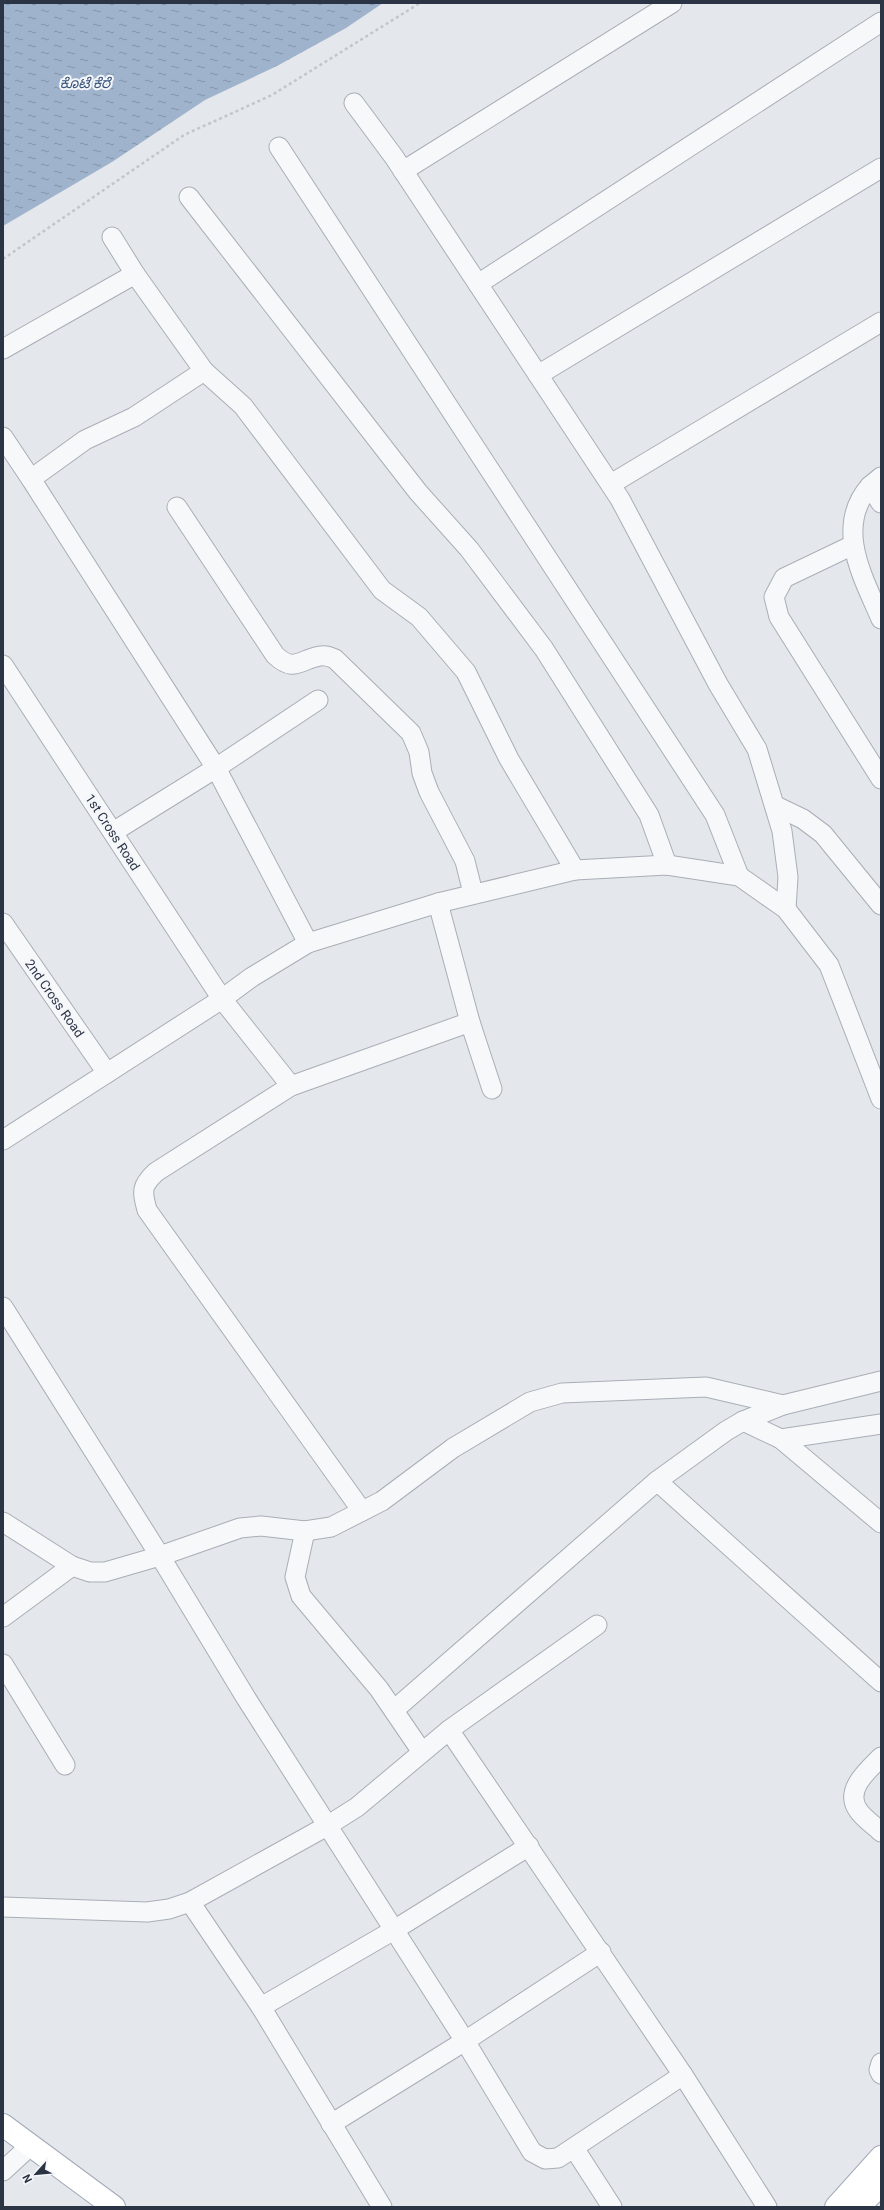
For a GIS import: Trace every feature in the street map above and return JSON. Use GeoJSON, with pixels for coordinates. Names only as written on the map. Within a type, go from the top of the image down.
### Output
{"type":"FeatureCollection","features":[{"type":"Feature","properties":{"kind":"main road"},"geometry":{"type":"LineString","coordinates":[[3,2125],[114,2207]]}},
{"type":"Feature","properties":{"kind":"main road"},"geometry":{"type":"LineString","coordinates":[[836,2207],[881,2157]]}},
{"type":"Feature","properties":{"kind":"main road"},"geometry":{"type":"LineString","coordinates":[[859,2207],[881,2184]]}},
{"type":"Feature","properties":{"kind":"street"},"geometry":{"type":"LineString","coordinates":[[403,171],[672,3]]}},
{"type":"Feature","properties":{"kind":"street"},"geometry":{"type":"LineString","coordinates":[[478,284],[881,22]]}},
{"type":"Feature","properties":{"kind":"street"},"geometry":{"type":"LineString","coordinates":[[354,103],[403,171],[620,499],[718,684],[757,749],[776,806],[782,831],[788,877],[786,909]]}},
{"type":"Feature","properties":{"kind":"street"},"geometry":{"type":"LineString","coordinates":[[279,147],[715,815],[739,876]]}},
{"type":"Feature","properties":{"kind":"street"},"geometry":{"type":"LineString","coordinates":[[538,375],[881,168]]}},
{"type":"Feature","properties":{"kind":"street"},"geometry":{"type":"LineString","coordinates":[[188,197],[418,492],[469,549],[544,649],[649,816],[667,864]]}},
{"type":"Feature","properties":{"kind":"street"},"geometry":{"type":"LineString","coordinates":[[112,237],[135,274],[204,371],[243,406],[382,590],[419,617],[466,672],[509,759],[575,870]]}},
{"type":"Feature","properties":{"kind":"street"},"geometry":{"type":"LineString","coordinates":[[3,349],[135,274]]}},
{"type":"Feature","properties":{"kind":"street"},"geometry":{"type":"LineString","coordinates":[[610,484],[881,322]]}},
{"type":"Feature","properties":{"kind":"street"},"geometry":{"type":"LineString","coordinates":[[31,479],[85,440],[134,417],[204,371]]}},
{"type":"Feature","properties":{"kind":"street"},"geometry":{"type":"LineString","coordinates":[[3,437],[216,768],[308,943]]}},
{"type":"Feature","properties":{"kind":"street"},"geometry":{"type":"LineString","coordinates":[[875,482],[881,503]]}},
{"type":"Feature","properties":{"kind":"street"},"geometry":{"type":"LineString","coordinates":[[875,482],[860,498],[853,522],[853,545],[859,567],[881,619]]}},
{"type":"Feature","properties":{"kind":"street"},"geometry":{"type":"LineString","coordinates":[[177,507],[275,655],[283,663],[294,666],[321,655],[335,659],[411,733],[419,752],[422,773],[427,786],[445,825],[465,860],[473,893]]}},
{"type":"Feature","properties":{"kind":"street"},"geometry":{"type":"LineString","coordinates":[[853,545],[784,578],[774,597],[779,617],[881,779]]}},
{"type":"Feature","properties":{"kind":"street","name":"1st Cross Road"},"geometry":{"type":"LineString","coordinates":[[3,665],[222,999],[291,1086]]}},
{"type":"Feature","properties":{"kind":"street"},"geometry":{"type":"LineString","coordinates":[[113,832],[216,768],[318,700]]}},
{"type":"Feature","properties":{"kind":"street"},"geometry":{"type":"LineString","coordinates":[[776,806],[802,819],[823,834],[881,905]]}},
{"type":"Feature","properties":{"kind":"street"},"geometry":{"type":"LineString","coordinates":[[3,1140],[222,999],[252,977],[308,943],[473,893],[575,870],[667,864],[739,876],[786,909],[829,965],[876,1066],[881,1099]]}},
{"type":"Feature","properties":{"kind":"street"},"geometry":{"type":"LineString","coordinates":[[438,903],[470,1022],[492,1089]]}},
{"type":"Feature","properties":{"kind":"street","name":"2nd Cross Road"},"geometry":{"type":"LineString","coordinates":[[3,923],[107,1072]]}},
{"type":"Feature","properties":{"kind":"street"},"geometry":{"type":"LineString","coordinates":[[362,1511],[147,1210],[143,1194],[145,1183],[156,1172],[291,1086],[470,1022]]}},
{"type":"Feature","properties":{"kind":"street"},"geometry":{"type":"LineString","coordinates":[[3,1306],[160,1556],[246,1698],[465,2041],[532,2152],[545,2159],[558,2158],[683,2075]]}},
{"type":"Feature","properties":{"kind":"street"},"geometry":{"type":"LineString","coordinates":[[394,1710],[657,1481],[726,1431],[743,1421],[783,1404],[881,1381]]}},
{"type":"Feature","properties":{"kind":"street"},"geometry":{"type":"LineString","coordinates":[[3,1522],[72,1566],[90,1572],[105,1572],[160,1556],[240,1528],[261,1526],[305,1531],[331,1527],[382,1501],[453,1448],[530,1402],[547,1396],[562,1393],[706,1387],[783,1404]]}},
{"type":"Feature","properties":{"kind":"street"},"geometry":{"type":"LineString","coordinates":[[743,1421],[781,1439],[881,1523]]}},
{"type":"Feature","properties":{"kind":"street"},"geometry":{"type":"LineString","coordinates":[[781,1439],[881,1424]]}},
{"type":"Feature","properties":{"kind":"street"},"geometry":{"type":"LineString","coordinates":[[657,1481],[881,1682]]}},
{"type":"Feature","properties":{"kind":"street"},"geometry":{"type":"LineString","coordinates":[[305,1531],[295,1577],[302,1596],[394,1710],[422,1752]]}},
{"type":"Feature","properties":{"kind":"street"},"geometry":{"type":"LineString","coordinates":[[3,1617],[72,1566]]}},
{"type":"Feature","properties":{"kind":"street"},"geometry":{"type":"LineString","coordinates":[[3,1907],[147,1912],[169,1909],[190,1902],[327,1826],[356,1807],[449,1730],[597,1625]]}},
{"type":"Feature","properties":{"kind":"street"},"geometry":{"type":"LineString","coordinates":[[3,1664],[65,1765]]}},
{"type":"Feature","properties":{"kind":"street"},"geometry":{"type":"LineString","coordinates":[[449,1730],[601,1952],[683,2075],[767,2207]]}},
{"type":"Feature","properties":{"kind":"street"},"geometry":{"type":"LineString","coordinates":[[881,1757],[858,1781],[853,1796],[857,1810],[881,1832]]}},
{"type":"Feature","properties":{"kind":"street"},"geometry":{"type":"LineString","coordinates":[[261,2007],[394,1930],[529,1846]]}},
{"type":"Feature","properties":{"kind":"street"},"geometry":{"type":"LineString","coordinates":[[190,1902],[261,2007],[382,2207]]}},
{"type":"Feature","properties":{"kind":"street"},"geometry":{"type":"LineString","coordinates":[[331,2124],[465,2041],[601,1952]]}},
{"type":"Feature","properties":{"kind":"street"},"geometry":{"type":"LineString","coordinates":[[881,2063],[879,2070],[881,2074]]}},
{"type":"Feature","properties":{"kind":"street"},"geometry":{"type":"LineString","coordinates":[[3,2171],[31,2145]]}},
{"type":"Feature","properties":{"kind":"street"},"geometry":{"type":"LineString","coordinates":[[574,2148],[612,2207]]}},
{"type":"Feature","properties":{"kind":"path"},"geometry":{"type":"LineString","coordinates":[[3,259],[184,135],[272,95],[420,3]]}},
{"type":"Feature","properties":{"kind":"water","name":"ಕೊಟೆ ಕೆರೆ"},"geometry":{"type":"Polygon","coordinates":[[[3,3],[383,3],[346,28],[277,66],[205,100],[112,162],[3,226],[3,3]]]}}]}
